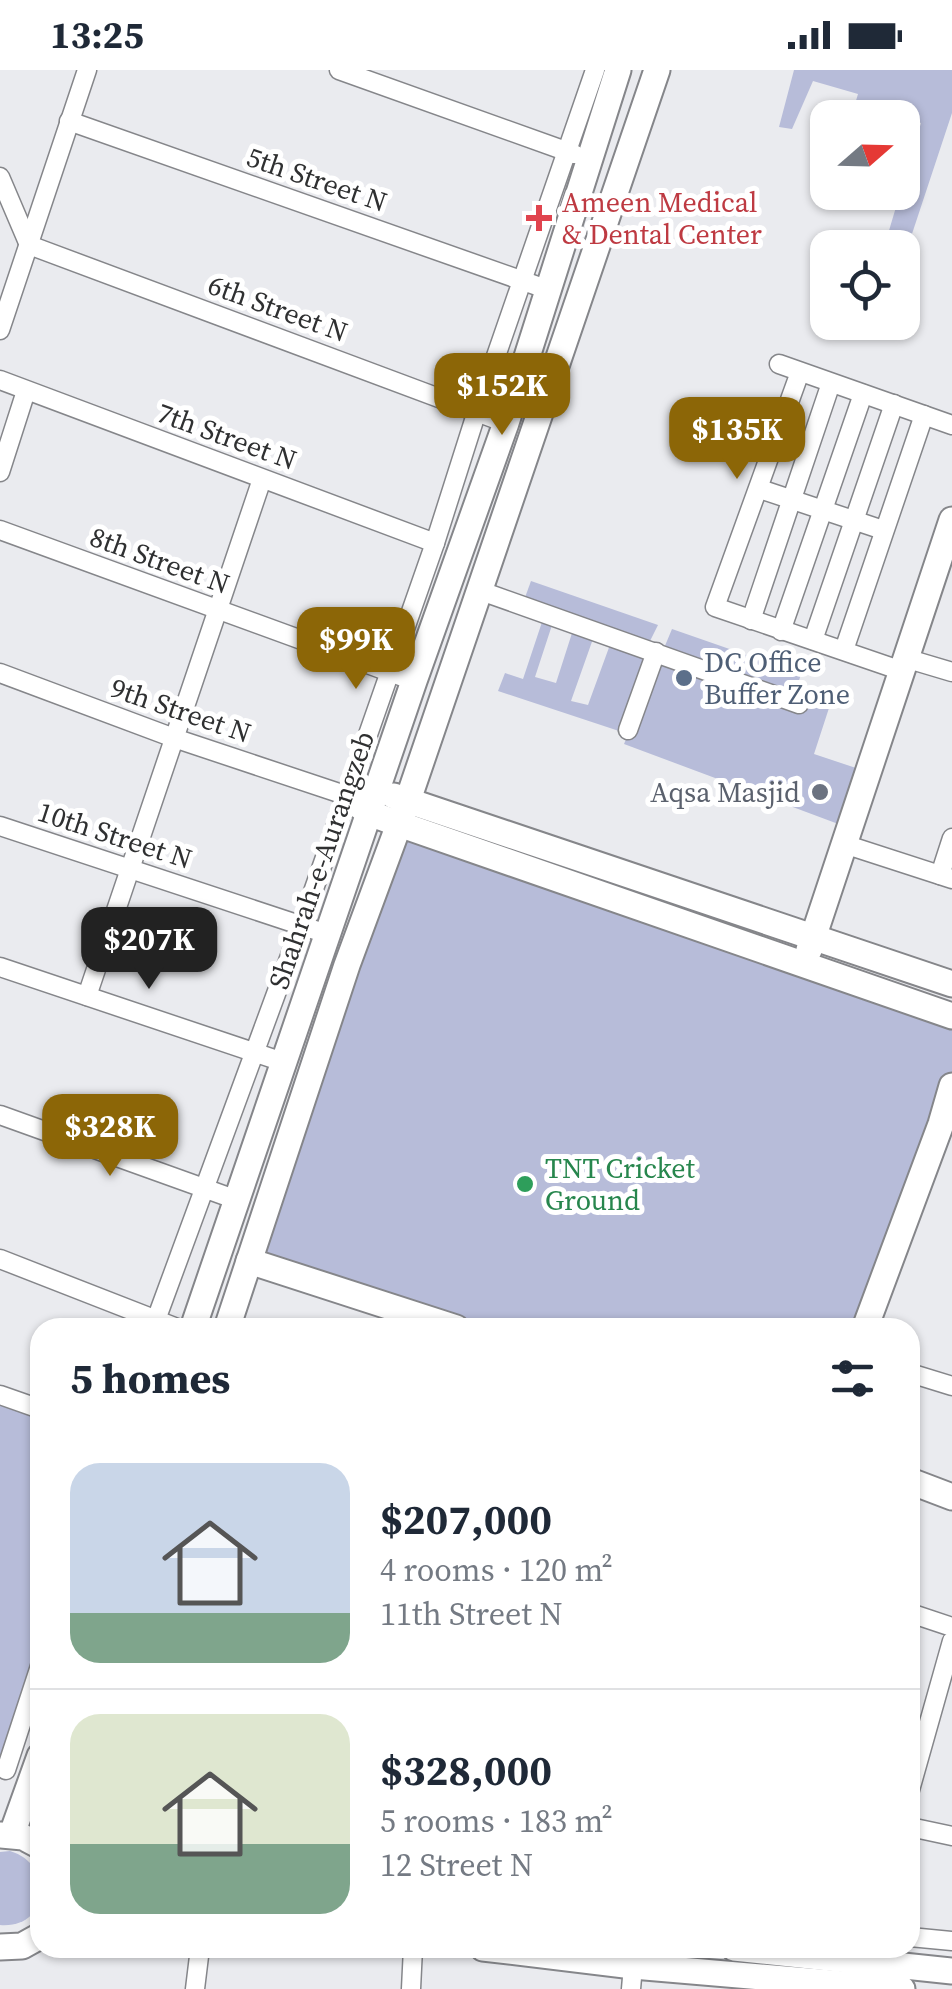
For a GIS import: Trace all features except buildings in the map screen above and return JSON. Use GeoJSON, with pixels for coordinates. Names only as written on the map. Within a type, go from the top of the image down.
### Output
{"type":"FeatureCollection","features":[{"type":"Feature","properties":{"kind":"main road","name":"Shahrah-e-Aurangzeb"},"geometry":{"type":"LineString","coordinates":[[196,1318],[506,424],[534,284],[578,155],[618,70]]}},
{"type":"Feature","properties":{"kind":"main road"},"geometry":{"type":"LineString","coordinates":[[229,1318],[347,966],[404,812],[658,70]]}},
{"type":"Feature","properties":{"kind":"main road"},"geometry":{"type":"LineString","coordinates":[[804,964],[952,520]]}},
{"type":"Feature","properties":{"kind":"main road"},"geometry":{"type":"LineString","coordinates":[[345,795],[814,937],[952,984]]}},
{"type":"Feature","properties":{"kind":"main road"},"geometry":{"type":"LineString","coordinates":[[404,812],[952,1016]]}},
{"type":"Feature","properties":{"kind":"main road"},"geometry":{"type":"LineString","coordinates":[[869,1318],[946,1126],[952,1086]]}},
{"type":"Feature","properties":{"kind":"main road"},"geometry":{"type":"LineString","coordinates":[[249,1261],[414,1318]]}},
{"type":"Feature","properties":{"kind":"main road"},"geometry":{"type":"LineString","coordinates":[[920,1485],[952,1497]]}},
{"type":"Feature","properties":{"kind":"main road"},"geometry":{"type":"LineString","coordinates":[[30,1779],[6,1835],[30,1843]]}},
{"type":"Feature","properties":{"kind":"main road"},"geometry":{"type":"LineString","coordinates":[[2,1953],[30,1942]]}},
{"type":"Feature","properties":{"kind":"main road"},"geometry":{"type":"LineString","coordinates":[[534,1958],[632,1977],[887,1982],[952,1971]]}},
{"type":"Feature","properties":{"kind":"main road"},"geometry":{"type":"LineString","coordinates":[[779,1958],[887,1982]]}},
{"type":"Feature","properties":{"kind":"street"},"geometry":{"type":"LineString","coordinates":[[0,330],[87,70]]}},
{"type":"Feature","properties":{"kind":"street"},"geometry":{"type":"LineString","coordinates":[[339,70],[578,155],[595,70]]}},
{"type":"Feature","properties":{"kind":"street","name":"5th Street N"},"geometry":{"type":"LineString","coordinates":[[69,122],[534,284]]}},
{"type":"Feature","properties":{"kind":"street"},"geometry":{"type":"LineString","coordinates":[[0,176],[29,245]]}},
{"type":"Feature","properties":{"kind":"street","name":"6th Street N"},"geometry":{"type":"LineString","coordinates":[[29,245],[506,424]]}},
{"type":"Feature","properties":{"kind":"street"},"geometry":{"type":"LineString","coordinates":[[157,1318],[301,926],[435,544],[477,411],[534,284]]}},
{"type":"Feature","properties":{"kind":"street"},"geometry":{"type":"LineString","coordinates":[[779,364],[952,424]]}},
{"type":"Feature","properties":{"kind":"street"},"geometry":{"type":"LineString","coordinates":[[800,372],[715,608],[844,650],[952,672]]}},
{"type":"Feature","properties":{"kind":"street","name":"7th Street N"},"geometry":{"type":"LineString","coordinates":[[0,380],[435,544]]}},
{"type":"Feature","properties":{"kind":"street"},"geometry":{"type":"LineString","coordinates":[[751,620],[831,383]]}},
{"type":"Feature","properties":{"kind":"street"},"geometry":{"type":"LineString","coordinates":[[0,472],[26,391]]}},
{"type":"Feature","properties":{"kind":"street"},"geometry":{"type":"LineString","coordinates":[[781,630],[863,394]]}},
{"type":"Feature","properties":{"kind":"street"},"geometry":{"type":"LineString","coordinates":[[814,640],[894,404]]}},
{"type":"Feature","properties":{"kind":"street"},"geometry":{"type":"LineString","coordinates":[[844,650],[924,414]]}},
{"type":"Feature","properties":{"kind":"street"},"geometry":{"type":"LineString","coordinates":[[87,996],[262,478]]}},
{"type":"Feature","properties":{"kind":"street"},"geometry":{"type":"LineString","coordinates":[[760,489],[884,530]]}},
{"type":"Feature","properties":{"kind":"street","name":"8th Street N"},"geometry":{"type":"LineString","coordinates":[[0,530],[414,681]]}},
{"type":"Feature","properties":{"kind":"street"},"geometry":{"type":"LineString","coordinates":[[480,590],[799,704]]}},
{"type":"Feature","properties":{"kind":"street"},"geometry":{"type":"LineString","coordinates":[[628,730],[656,652]]}},
{"type":"Feature","properties":{"kind":"street","name":"9th Street N"},"geometry":{"type":"LineString","coordinates":[[0,673],[174,738],[345,795]]}},
{"type":"Feature","properties":{"kind":"street","name":"10th Street N"},"geometry":{"type":"LineString","coordinates":[[0,826],[327,934]]}},
{"type":"Feature","properties":{"kind":"street"},"geometry":{"type":"LineString","coordinates":[[844,844],[946,877],[952,838]]}},
{"type":"Feature","properties":{"kind":"street"},"geometry":{"type":"LineString","coordinates":[[0,967],[283,1062]]}},
{"type":"Feature","properties":{"kind":"street"},"geometry":{"type":"LineString","coordinates":[[0,1115],[237,1200]]}},
{"type":"Feature","properties":{"kind":"street"},"geometry":{"type":"LineString","coordinates":[[0,1260],[140,1318]]}},
{"type":"Feature","properties":{"kind":"street"},"geometry":{"type":"LineString","coordinates":[[920,1376],[952,1386]]}},
{"type":"Feature","properties":{"kind":"street"},"geometry":{"type":"LineString","coordinates":[[0,1395],[30,1405]]}},
{"type":"Feature","properties":{"kind":"street"},"geometry":{"type":"LineString","coordinates":[[920,1616],[952,1626]]}},
{"type":"Feature","properties":{"kind":"street"},"geometry":{"type":"LineString","coordinates":[[920,1755],[952,1641]]}},
{"type":"Feature","properties":{"kind":"street"},"geometry":{"type":"LineString","coordinates":[[6,1770],[30,1697]]}},
{"type":"Feature","properties":{"kind":"street"},"geometry":{"type":"LineString","coordinates":[[920,1829],[952,1836]]}},
{"type":"Feature","properties":{"kind":"street"},"geometry":{"type":"LineString","coordinates":[[920,1938],[952,1940]]}},
{"type":"Feature","properties":{"kind":"street"},"geometry":{"type":"LineString","coordinates":[[195,1989],[199,1958]]}},
{"type":"Feature","properties":{"kind":"street"},"geometry":{"type":"LineString","coordinates":[[411,1989],[413,1958]]}},
{"type":"Feature","properties":{"kind":"shaded area"},"geometry":{"type":"Polygon","coordinates":[[[794,70],[952,70],[952,113],[920,210],[920,100],[856,100],[858,94],[813,81],[792,129],[779,127],[794,70]]]}},
{"type":"Feature","properties":{"kind":"shaded area"},"geometry":{"type":"Polygon","coordinates":[[[895,210],[920,210],[913,230],[889,230],[895,210]]]}},
{"type":"Feature","properties":{"kind":"shaded area"},"geometry":{"type":"Polygon","coordinates":[[[531,581],[658,625],[649,643],[523,603],[531,581]]]}},
{"type":"Feature","properties":{"kind":"shaded area"},"geometry":{"type":"Polygon","coordinates":[[[543,619],[553,622],[535,677],[556,683],[573,630],[594,636],[571,701],[588,705],[611,642],[649,654],[622,732],[498,691],[505,673],[523,679],[543,619]]]}},
{"type":"Feature","properties":{"kind":"shaded area"},"geometry":{"type":"Polygon","coordinates":[[[672,629],[801,674],[794,697],[829,708],[814,754],[868,772],[849,828],[624,744],[672,629]]]}},
{"type":"Feature","properties":{"kind":"shaded area"},"geometry":{"type":"Polygon","coordinates":[[[398,825],[952,1011],[952,1085],[866,1318],[404,1318],[246,1257],[398,825]]]}},
{"type":"Feature","properties":{"kind":"shaded area"},"geometry":{"type":"Polygon","coordinates":[[[0,1397],[30,1408],[30,1692],[0,1772],[0,1397]]]}},
{"type":"Feature","properties":{"kind":"shaded area"},"geometry":{"type":"Polygon","coordinates":[[[10,1851],[30,1864],[30,1916],[17,1924],[0,1925],[0,1852],[10,1851]]]}},
{"type":"Feature","properties":{"kind":"place","name":"Ameen Medical & Dental Center"},"geometry":{"type":"Point","coordinates":[539,218]}},
{"type":"Feature","properties":{"kind":"place","name":"DC Office Buffer Zone"},"geometry":{"type":"Point","coordinates":[684,678]}},
{"type":"Feature","properties":{"kind":"place","name":"Aqsa Masjid"},"geometry":{"type":"Point","coordinates":[820,792]}},
{"type":"Feature","properties":{"kind":"place","name":"TNT Cricket Ground"},"geometry":{"type":"Point","coordinates":[525,1184]}}]}
